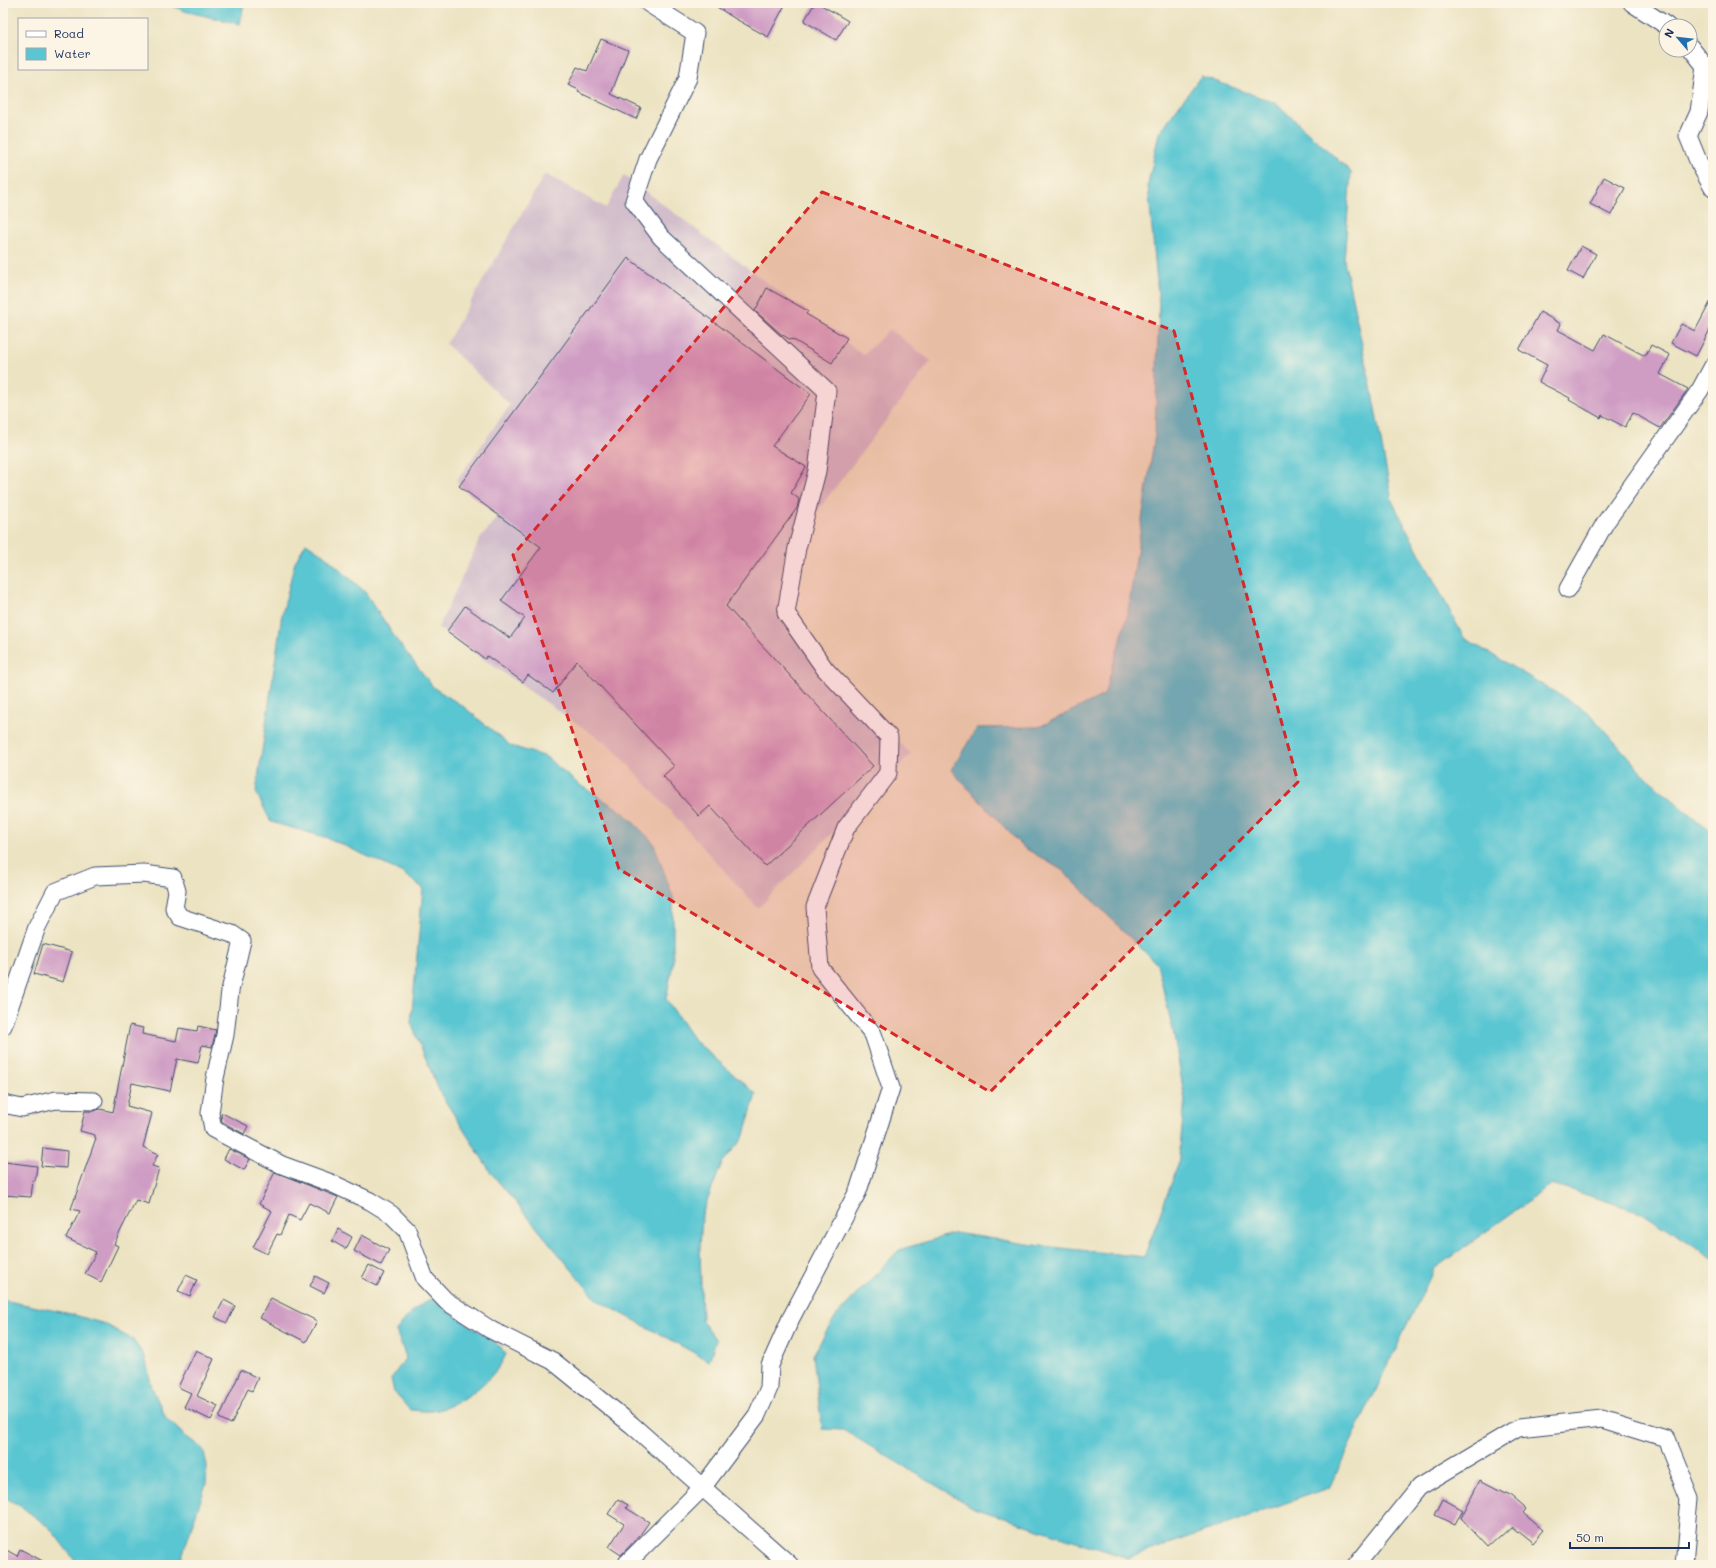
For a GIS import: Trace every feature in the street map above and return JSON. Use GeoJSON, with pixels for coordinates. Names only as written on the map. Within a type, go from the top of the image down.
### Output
{"type":"FeatureCollection","features":[{"type":"Feature","properties":{"kind":"street"},"geometry":{"type":"LineString","coordinates":[[625,1565],[702,1488],[757,1416],[769,1388],[770,1365],[791,1318],[858,1190],[891,1088],[873,1034],[820,968],[815,907],[846,828],[888,773],[889,737],[825,669],[786,613],[797,548],[817,471],[826,391],[660,236],[634,201],[648,159],[688,78],[695,33],[648,3]]}},
{"type":"Feature","properties":{"kind":"street"},"geometry":{"type":"LineString","coordinates":[[1632,3],[1658,20]]}},
{"type":"Feature","properties":{"kind":"street"},"geometry":{"type":"LineString","coordinates":[[1698,57],[1705,66],[1699,112],[1688,136],[1699,163],[1713,188]]}},
{"type":"Feature","properties":{"kind":"street"},"geometry":{"type":"LineString","coordinates":[[1568,589],[1605,523],[1700,390],[1713,366]]}},
{"type":"Feature","properties":{"kind":"street"},"geometry":{"type":"LineString","coordinates":[[3,1026],[37,927],[55,892],[95,876],[144,874],[174,878],[177,891],[174,908],[180,917],[232,934],[242,941],[230,991],[225,1035],[215,1078],[210,1113],[213,1130],[282,1165],[331,1183],[364,1198],[391,1214],[406,1230],[425,1279],[446,1301],[491,1330],[553,1361],[632,1425],[790,1565]]}},
{"type":"Feature","properties":{"kind":"street"},"geometry":{"type":"LineString","coordinates":[[3,1104],[22,1108],[56,1100],[94,1101]]}},
{"type":"Feature","properties":{"kind":"street"},"geometry":{"type":"LineString","coordinates":[[1356,1565],[1419,1486],[1518,1428],[1602,1419],[1666,1439],[1690,1498],[1684,1565]]}},
{"type":"Feature","properties":{"kind":"highlighted area"},"geometry":{"type":"Polygon","coordinates":[[[822,192],[1174,331],[1298,782],[990,1092],[619,869],[513,555],[822,192]]]}},
{"type":"Feature","properties":{"kind":"shaded area"},"geometry":{"type":"Polygon","coordinates":[[[545,174],[606,208],[624,175],[863,355],[890,329],[931,361],[784,555],[780,619],[911,754],[758,908],[614,749],[438,628],[480,539],[500,515],[456,481],[510,405],[446,344],[545,174]]]}},
{"type":"Feature","properties":{"kind":"water"},"geometry":{"type":"Polygon","coordinates":[[[166,3],[244,3],[240,24],[184,11],[166,3]]]}},
{"type":"Feature","properties":{"kind":"water"},"geometry":{"type":"Polygon","coordinates":[[[1201,76],[1276,103],[1351,172],[1344,260],[1371,387],[1392,501],[1464,638],[1588,712],[1646,777],[1713,834],[1713,1258],[1644,1213],[1552,1184],[1434,1269],[1329,1488],[1128,1558],[974,1508],[843,1430],[822,1429],[813,1355],[835,1317],[899,1250],[955,1233],[1034,1245],[1144,1257],[1178,1165],[1185,1100],[1173,1030],[1157,964],[1062,870],[1023,847],[951,770],[977,728],[1039,727],[1104,695],[1127,617],[1155,435],[1159,304],[1148,185],[1159,133],[1201,76]]]}},
{"type":"Feature","properties":{"kind":"water"},"geometry":{"type":"Polygon","coordinates":[[[306,543],[324,555],[365,592],[398,642],[434,688],[464,707],[511,746],[546,757],[578,784],[623,812],[653,842],[673,897],[673,963],[666,999],[694,1040],[756,1094],[743,1138],[722,1163],[702,1214],[700,1248],[702,1321],[716,1340],[709,1361],[597,1300],[492,1174],[440,1093],[411,1023],[423,888],[401,872],[328,838],[271,822],[256,792],[282,615],[295,562],[306,543]]]}},
{"type":"Feature","properties":{"kind":"water"},"geometry":{"type":"Polygon","coordinates":[[[431,1299],[496,1343],[506,1354],[494,1373],[464,1398],[442,1409],[432,1411],[410,1410],[394,1392],[391,1379],[406,1357],[396,1331],[412,1313],[431,1299]]]}},
{"type":"Feature","properties":{"kind":"water"},"geometry":{"type":"Polygon","coordinates":[[[3,1300],[71,1314],[105,1324],[133,1340],[145,1357],[152,1388],[166,1418],[184,1435],[203,1449],[207,1465],[206,1484],[179,1565],[78,1565],[50,1528],[23,1508],[3,1496],[3,1300]]]}},
{"type":"Feature","properties":{"kind":"building"},"geometry":{"type":"Polygon","coordinates":[[[711,3],[786,3],[768,37],[711,3]]]}},
{"type":"Feature","properties":{"kind":"building"},"geometry":{"type":"Polygon","coordinates":[[[815,3],[818,3],[848,21],[836,40],[804,21],[815,3]]]}},
{"type":"Feature","properties":{"kind":"building"},"geometry":{"type":"Polygon","coordinates":[[[601,39],[628,50],[611,94],[641,108],[636,119],[578,92],[579,90],[568,85],[577,67],[587,71],[601,39]]]}},
{"type":"Feature","properties":{"kind":"building"},"geometry":{"type":"Polygon","coordinates":[[[1604,177],[1625,188],[1611,215],[1590,204],[1604,177]]]}},
{"type":"Feature","properties":{"kind":"building"},"geometry":{"type":"Polygon","coordinates":[[[1581,246],[1596,254],[1583,279],[1568,271],[1581,246]]]}},
{"type":"Feature","properties":{"kind":"building"},"geometry":{"type":"Polygon","coordinates":[[[628,258],[811,394],[772,446],[806,467],[791,493],[799,499],[797,508],[726,606],[873,766],[765,866],[710,806],[699,816],[663,776],[674,766],[577,661],[553,693],[528,675],[523,682],[487,656],[485,659],[447,631],[465,606],[510,638],[525,618],[501,601],[541,547],[459,486],[628,258]]]}},
{"type":"Feature","properties":{"kind":"building"},"geometry":{"type":"Polygon","coordinates":[[[767,288],[808,311],[806,314],[847,338],[832,363],[781,334],[755,311],[767,288]]]}},
{"type":"Feature","properties":{"kind":"building"},"geometry":{"type":"Polygon","coordinates":[[[1713,297],[1713,324],[1696,356],[1671,343],[1681,324],[1695,331],[1713,297]]]}},
{"type":"Feature","properties":{"kind":"building"},"geometry":{"type":"Polygon","coordinates":[[[1540,312],[1561,324],[1558,330],[1595,350],[1604,334],[1645,356],[1651,345],[1670,355],[1660,374],[1688,389],[1660,428],[1633,413],[1625,427],[1602,415],[1601,418],[1569,400],[1570,398],[1539,382],[1547,365],[1519,350],[1540,312]]]}},
{"type":"Feature","properties":{"kind":"building"},"geometry":{"type":"Polygon","coordinates":[[[43,944],[72,952],[63,982],[34,974],[43,944]]]}},
{"type":"Feature","properties":{"kind":"building"},"geometry":{"type":"Polygon","coordinates":[[[130,1025],[143,1028],[142,1034],[176,1041],[179,1028],[197,1031],[198,1026],[216,1030],[212,1047],[202,1045],[198,1063],[177,1059],[170,1091],[132,1083],[127,1106],[152,1113],[143,1147],[158,1154],[152,1166],[159,1168],[149,1204],[136,1200],[114,1244],[118,1246],[101,1282],[85,1274],[96,1252],[66,1238],[80,1211],[71,1209],[96,1138],[95,1135],[80,1131],[85,1111],[100,1109],[113,1112],[130,1025]]]}},
{"type":"Feature","properties":{"kind":"building"},"geometry":{"type":"Polygon","coordinates":[[[222,1113],[248,1126],[244,1134],[222,1122],[222,1113]]]}},
{"type":"Feature","properties":{"kind":"building"},"geometry":{"type":"Polygon","coordinates":[[[43,1148],[67,1151],[66,1168],[41,1166],[43,1148]]]}},
{"type":"Feature","properties":{"kind":"building"},"geometry":{"type":"Polygon","coordinates":[[[229,1149],[250,1159],[244,1170],[224,1159],[229,1149]]]}},
{"type":"Feature","properties":{"kind":"building"},"geometry":{"type":"Polygon","coordinates":[[[5,1162],[37,1166],[35,1181],[33,1180],[31,1197],[3,1195],[5,1162]]]}},
{"type":"Feature","properties":{"kind":"building"},"geometry":{"type":"Polygon","coordinates":[[[275,1172],[338,1197],[330,1213],[309,1203],[300,1220],[289,1215],[280,1235],[277,1234],[267,1254],[253,1247],[272,1211],[259,1204],[275,1172]]]}},
{"type":"Feature","properties":{"kind":"building"},"geometry":{"type":"Polygon","coordinates":[[[338,1229],[352,1237],[346,1249],[332,1241],[338,1229]]]}},
{"type":"Feature","properties":{"kind":"building"},"geometry":{"type":"Polygon","coordinates":[[[362,1235],[389,1250],[381,1265],[354,1251],[362,1235]]]}},
{"type":"Feature","properties":{"kind":"building"},"geometry":{"type":"Polygon","coordinates":[[[369,1265],[384,1273],[377,1286],[362,1278],[369,1265]]]}},
{"type":"Feature","properties":{"kind":"building"},"geometry":{"type":"Polygon","coordinates":[[[186,1275],[197,1280],[190,1296],[178,1291],[186,1275]]]}},
{"type":"Feature","properties":{"kind":"building"},"geometry":{"type":"Polygon","coordinates":[[[315,1276],[329,1283],[324,1293],[310,1286],[315,1276]]]}},
{"type":"Feature","properties":{"kind":"building"},"geometry":{"type":"Polygon","coordinates":[[[271,1298],[317,1321],[306,1342],[260,1318],[271,1298]]]}},
{"type":"Feature","properties":{"kind":"building"},"geometry":{"type":"Polygon","coordinates":[[[224,1300],[235,1306],[227,1323],[215,1317],[224,1300]]]}},
{"type":"Feature","properties":{"kind":"building"},"geometry":{"type":"Polygon","coordinates":[[[196,1350],[214,1359],[197,1396],[218,1406],[211,1420],[184,1407],[191,1393],[178,1387],[196,1350]]]}},
{"type":"Feature","properties":{"kind":"building"},"geometry":{"type":"Polygon","coordinates":[[[241,1370],[258,1378],[252,1391],[248,1389],[231,1424],[219,1418],[241,1370]]]}},
{"type":"Feature","properties":{"kind":"building"},"geometry":{"type":"Polygon","coordinates":[[[1480,1480],[1511,1496],[1526,1509],[1523,1513],[1543,1530],[1532,1543],[1511,1526],[1488,1547],[1461,1518],[1480,1480]]]}},
{"type":"Feature","properties":{"kind":"building"},"geometry":{"type":"Polygon","coordinates":[[[618,1499],[628,1505],[626,1508],[649,1522],[640,1535],[621,1555],[609,1547],[624,1524],[608,1514],[618,1499]]]}},
{"type":"Feature","properties":{"kind":"building"},"geometry":{"type":"Polygon","coordinates":[[[1443,1499],[1463,1510],[1455,1525],[1435,1515],[1443,1499]]]}},
{"type":"Feature","properties":{"kind":"building"},"geometry":{"type":"Polygon","coordinates":[[[3,1548],[17,1556],[20,1549],[50,1565],[3,1565],[3,1548]]]}}]}
